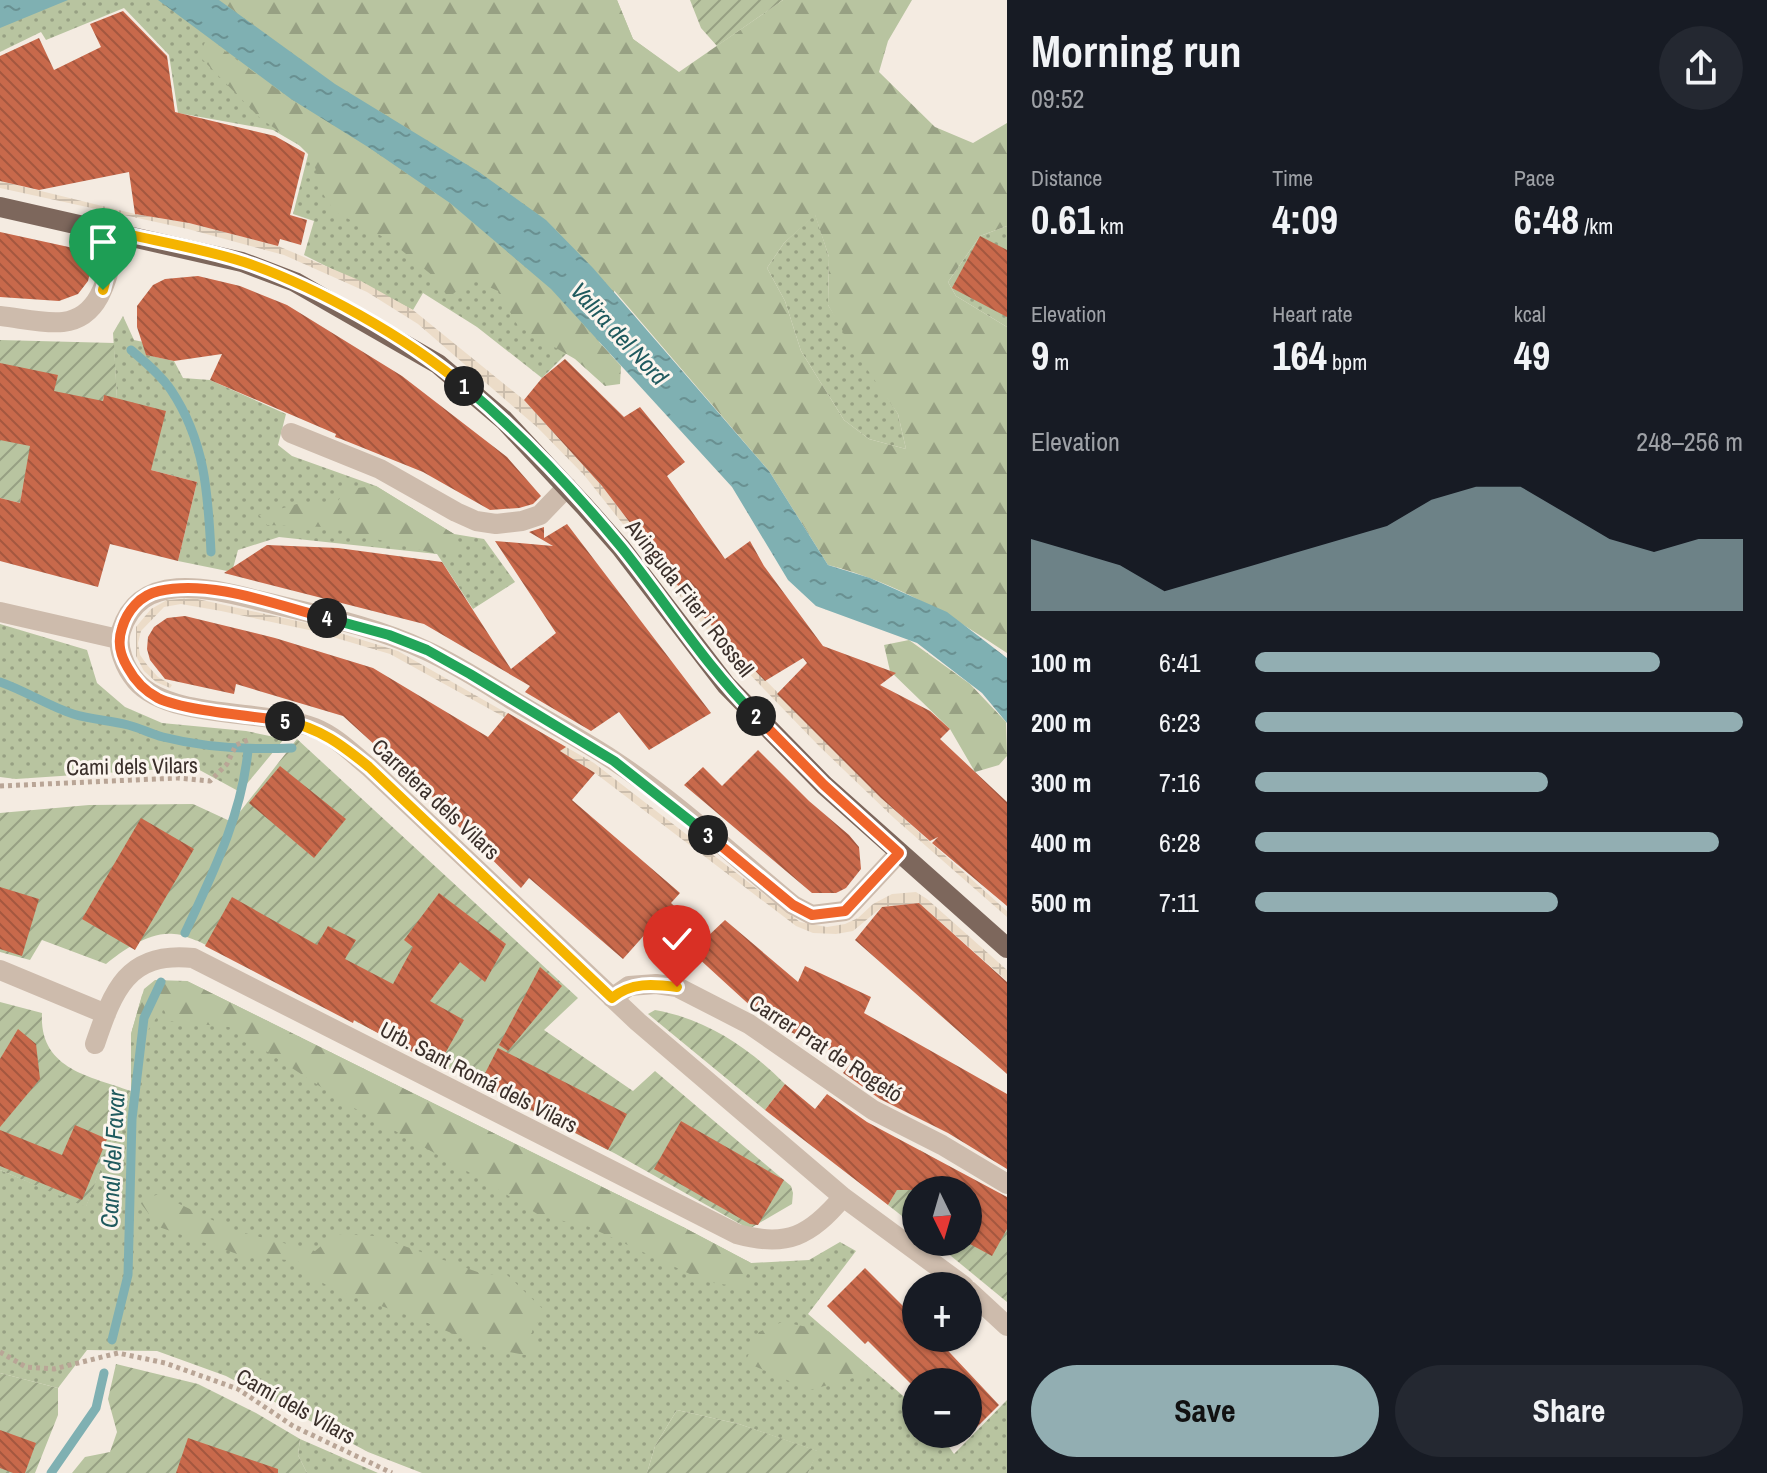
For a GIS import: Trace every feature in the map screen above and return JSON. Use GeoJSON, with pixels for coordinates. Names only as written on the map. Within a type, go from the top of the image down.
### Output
{"type":"FeatureCollection","features":[{"type":"Feature","properties":{"kind":"main road","name":"Avinguda Fiter i Rossell"},"geometry":{"type":"LineString","coordinates":[[0,207],[242,262],[295,282],[330,300],[438,364],[504,420],[567,487],[621,548],[726,685],[824,785],[1007,948]]}},
{"type":"Feature","properties":{"kind":"street"},"geometry":{"type":"LineString","coordinates":[[0,316],[63,322],[88,314],[103,290],[118,232]]}},
{"type":"Feature","properties":{"kind":"street"},"geometry":{"type":"LineString","coordinates":[[291,433],[380,469],[476,521],[496,524],[540,515],[567,487]]}},
{"type":"Feature","properties":{"kind":"street"},"geometry":{"type":"LineString","coordinates":[[0,612],[118,639],[133,605],[156,591],[185,588],[218,590],[389,635],[427,650],[470,674],[614,761],[793,905],[812,915],[845,911],[899,853]]}},
{"type":"Feature","properties":{"kind":"street","name":"Carretera dels Vilars"},"geometry":{"type":"LineString","coordinates":[[118,639],[123,659],[136,681],[159,698],[183,705],[289,721],[315,729],[335,740],[369,767],[612,998],[843,1197],[944,1272]]}},
{"type":"Feature","properties":{"kind":"street","name":"Urb. Sant Romá dels Vilars"},"geometry":{"type":"LineString","coordinates":[[95,1044],[118,989],[138,966],[157,959],[193,958],[737,1234],[776,1241],[793,1236],[810,1229],[828,1215],[843,1197]]}},
{"type":"Feature","properties":{"kind":"street"},"geometry":{"type":"LineString","coordinates":[[0,970],[106,1014]]}},
{"type":"Feature","properties":{"kind":"street","name":"Carrer Prat de Rogetó"},"geometry":{"type":"LineString","coordinates":[[612,998],[629,986],[656,984],[677,987],[749,1024],[873,1110],[942,1145],[1007,1184]]}},
{"type":"Feature","properties":{"kind":"street","name":"Carretera dels Vilars"},"geometry":{"type":"LineString","coordinates":[[982,1303],[1007,1326]]}},
{"type":"Feature","properties":{"kind":"path","name":"Cami dels Vilars"},"geometry":{"type":"LineString","coordinates":[[0,786],[178,778],[210,781],[227,764],[236,745],[249,739]]}},
{"type":"Feature","properties":{"kind":"path","name":"Camí dels Vilars"},"geometry":{"type":"LineString","coordinates":[[0,1352],[26,1367],[54,1369],[88,1363],[118,1353],[165,1363],[238,1389],[293,1426],[392,1473]]}},
{"type":"Feature","properties":{"kind":"green space"},"geometry":{"type":"Polygon","coordinates":[[[0,0],[617,0],[633,39],[679,73],[595,356],[569,351],[542,378],[477,327],[423,293],[413,310],[304,255],[314,221],[293,214],[309,151],[273,130],[178,113],[169,55],[124,8],[46,40],[41,32],[0,52],[0,0]]]}},
{"type":"Feature","properties":{"kind":"green space"},"geometry":{"type":"Polygon","coordinates":[[[219,0],[617,0],[633,39],[679,72],[783,0],[912,0],[888,41],[879,72],[935,127],[973,143],[1007,123],[1007,226],[980,236],[948,282],[956,296],[1007,327],[1007,653],[899,590],[828,565],[769,471],[594,267],[546,220],[479,172],[335,84],[219,0]],[[815,215],[784,243],[767,268],[785,301],[801,351],[844,420],[869,439],[906,449],[898,414],[853,349],[828,305],[829,257],[815,215]]]}},
{"type":"Feature","properties":{"kind":"green space"},"geometry":{"type":"Polygon","coordinates":[[[690,0],[783,0],[717,46],[701,28],[690,0]]]}},
{"type":"Feature","properties":{"kind":"green space"},"geometry":{"type":"Polygon","coordinates":[[[205,42],[215,44],[291,99],[450,203],[551,289],[621,366],[620,384],[605,386],[575,359],[518,326],[498,291],[474,280],[448,297],[433,276],[389,240],[335,212],[321,191],[313,159],[299,145],[261,119],[199,56],[205,42]]]}},
{"type":"Feature","properties":{"kind":"green space"},"geometry":{"type":"Polygon","coordinates":[[[815,214],[829,257],[828,305],[898,414],[906,449],[869,439],[844,420],[801,351],[785,301],[767,268],[784,243],[815,214]]]}},
{"type":"Feature","properties":{"kind":"green space"},"geometry":{"type":"Polygon","coordinates":[[[1007,226],[1007,327],[956,296],[948,282],[980,236],[1007,226]]]}},
{"type":"Feature","properties":{"kind":"green space"},"geometry":{"type":"Polygon","coordinates":[[[123,316],[134,340],[148,343],[147,355],[174,361],[183,378],[210,380],[286,414],[278,445],[292,456],[376,486],[454,534],[484,539],[515,582],[473,609],[437,554],[279,537],[238,550],[232,572],[178,561],[197,482],[151,470],[117,399],[113,333],[123,316]]]}},
{"type":"Feature","properties":{"kind":"green space"},"geometry":{"type":"Polygon","coordinates":[[[0,340],[114,343],[117,399],[104,396],[87,466],[23,486],[20,503],[0,498],[0,340]]]}},
{"type":"Feature","properties":{"kind":"green space"},"geometry":{"type":"Polygon","coordinates":[[[376,486],[454,534],[463,549],[437,554],[326,527],[267,525],[259,515],[297,504],[337,502],[347,489],[376,486]]]}},
{"type":"Feature","properties":{"kind":"green space"},"geometry":{"type":"Polygon","coordinates":[[[0,624],[87,650],[97,683],[125,707],[162,723],[246,731],[284,739],[240,792],[194,767],[16,779],[0,777],[0,624]]]}},
{"type":"Feature","properties":{"kind":"green space"},"geometry":{"type":"Polygon","coordinates":[[[909,640],[970,684],[1006,722],[1007,756],[999,765],[975,772],[950,729],[890,671],[884,645],[909,640]]]}},
{"type":"Feature","properties":{"kind":"green space"},"geometry":{"type":"Polygon","coordinates":[[[297,739],[578,998],[544,1030],[633,1091],[655,1071],[791,1186],[792,1204],[749,1229],[616,1154],[198,941],[177,934],[146,938],[106,964],[42,940],[30,960],[0,952],[0,813],[89,805],[193,804],[232,822],[297,739]]]}},
{"type":"Feature","properties":{"kind":"green space"},"geometry":{"type":"Polygon","coordinates":[[[155,980],[187,981],[751,1263],[809,1260],[840,1242],[856,1251],[808,1314],[902,1395],[902,1448],[950,1448],[954,1454],[960,1448],[982,1448],[982,1425],[1007,1400],[1007,1473],[808,1473],[817,1451],[739,1424],[677,1410],[655,1446],[647,1473],[422,1473],[368,1452],[226,1376],[157,1351],[87,1350],[58,1388],[0,1373],[0,1170],[86,1206],[131,1091],[131,1034],[144,989],[155,980]]]}},
{"type":"Feature","properties":{"kind":"green space"},"geometry":{"type":"Polygon","coordinates":[[[187,981],[751,1263],[742,1287],[707,1282],[585,1225],[542,1217],[347,1104],[229,1027],[169,1021],[163,1008],[141,1041],[131,1034],[142,995],[150,985],[187,981]]]}},
{"type":"Feature","properties":{"kind":"green space"},"geometry":{"type":"Polygon","coordinates":[[[0,1002],[42,1013],[43,1032],[58,1058],[84,1074],[131,1091],[86,1207],[0,1170],[0,1002]]]}},
{"type":"Feature","properties":{"kind":"green space"},"geometry":{"type":"Polygon","coordinates":[[[655,1010],[692,1020],[725,1036],[785,1084],[765,1110],[648,1014],[655,1010]]]}},
{"type":"Feature","properties":{"kind":"green space"},"geometry":{"type":"Polygon","coordinates":[[[920,1150],[964,1176],[905,1176],[920,1150]]]}},
{"type":"Feature","properties":{"kind":"green space"},"geometry":{"type":"Polygon","coordinates":[[[902,1181],[902,1216],[888,1205],[902,1181]]]}},
{"type":"Feature","properties":{"kind":"green space"},"geometry":{"type":"Polygon","coordinates":[[[982,1187],[1007,1202],[1007,1302],[982,1281],[982,1272],[970,1272],[951,1256],[982,1256],[982,1187]]]}},
{"type":"Feature","properties":{"kind":"green space"},"geometry":{"type":"Polygon","coordinates":[[[159,1194],[233,1230],[315,1251],[336,1234],[376,1236],[486,1275],[505,1273],[546,1312],[532,1329],[536,1357],[487,1348],[333,1289],[311,1276],[298,1261],[243,1256],[159,1227],[139,1201],[159,1194]]]}},
{"type":"Feature","properties":{"kind":"green space"},"geometry":{"type":"Polygon","coordinates":[[[782,1322],[828,1331],[854,1354],[867,1374],[810,1390],[745,1362],[759,1332],[782,1322]]]}},
{"type":"Feature","properties":{"kind":"green space"},"geometry":{"type":"Polygon","coordinates":[[[116,1364],[198,1384],[256,1413],[300,1439],[298,1455],[307,1473],[72,1473],[85,1457],[110,1452],[117,1432],[108,1399],[116,1364]]]}},
{"type":"Feature","properties":{"kind":"green space"},"geometry":{"type":"Polygon","coordinates":[[[0,1373],[58,1388],[58,1415],[35,1473],[0,1473],[0,1373]]]}},
{"type":"Feature","properties":{"kind":"green space"},"geometry":{"type":"Polygon","coordinates":[[[677,1410],[739,1424],[818,1451],[808,1473],[647,1473],[655,1446],[677,1410]]]}},
{"type":"Feature","properties":{"kind":"green space"},"geometry":{"type":"Polygon","coordinates":[[[300,1439],[378,1473],[307,1473],[298,1455],[300,1439]]]}},
{"type":"Feature","properties":{"kind":"shaded area"},"geometry":{"type":"Polygon","coordinates":[[[0,181],[278,246],[361,281],[413,310],[524,400],[602,486],[695,608],[881,798],[1007,911],[1007,917],[894,818],[819,746],[707,630],[584,475],[537,427],[418,324],[367,292],[284,255],[188,229],[0,188],[0,181]]]}},
{"type":"Feature","properties":{"kind":"shaded area"},"geometry":{"type":"Polygon","coordinates":[[[193,598],[311,624],[398,651],[594,763],[800,922],[827,927],[845,924],[892,894],[916,892],[1007,970],[1007,981],[919,903],[882,907],[853,931],[813,933],[796,926],[595,773],[504,717],[390,654],[309,630],[181,604],[164,607],[141,631],[138,643],[140,655],[158,677],[172,685],[170,688],[156,682],[144,671],[136,656],[136,627],[151,609],[167,600],[193,598]]]}},
{"type":"Feature","properties":{"kind":"water"},"geometry":{"type":"Polygon","coordinates":[[[0,0],[68,0],[0,28],[0,0]]]}},
{"type":"Feature","properties":{"kind":"water","name":"Valira del Nord"},"geometry":{"type":"Polygon","coordinates":[[[158,0],[219,0],[335,84],[479,172],[546,220],[593,268],[769,471],[828,565],[870,578],[947,612],[1007,658],[1007,723],[982,693],[917,643],[816,606],[788,580],[732,487],[551,289],[450,203],[291,99],[158,0]]]}},
{"type":"Feature","properties":{"kind":"building"},"geometry":{"type":"Polygon","coordinates":[[[123,11],[167,56],[175,112],[275,136],[305,153],[290,215],[307,220],[301,245],[280,239],[278,246],[189,223],[135,214],[129,172],[39,190],[0,181],[0,56],[39,38],[54,70],[101,47],[90,24],[123,11]]]}},
{"type":"Feature","properties":{"kind":"building"},"geometry":{"type":"Polygon","coordinates":[[[0,232],[87,251],[93,261],[88,281],[78,294],[59,301],[0,297],[0,232]]]}},
{"type":"Feature","properties":{"kind":"building"},"geometry":{"type":"Polygon","coordinates":[[[980,236],[1007,250],[1007,317],[952,288],[980,236]]]}},
{"type":"Feature","properties":{"kind":"building"},"geometry":{"type":"Polygon","coordinates":[[[198,276],[240,286],[287,305],[402,376],[507,457],[541,496],[533,504],[519,508],[490,510],[423,472],[335,437],[336,434],[210,380],[222,354],[174,361],[146,355],[137,327],[137,306],[153,285],[165,279],[198,276]]]}},
{"type":"Feature","properties":{"kind":"building"},"geometry":{"type":"Polygon","coordinates":[[[565,359],[624,417],[640,407],[685,462],[667,476],[725,559],[750,541],[764,566],[823,646],[896,673],[880,685],[930,711],[950,729],[940,739],[1007,802],[1007,906],[932,843],[938,837],[930,841],[881,798],[777,694],[807,663],[803,658],[765,681],[695,608],[602,486],[524,400],[542,378],[565,359]]]}},
{"type":"Feature","properties":{"kind":"building"},"geometry":{"type":"Polygon","coordinates":[[[0,363],[58,375],[54,391],[103,401],[104,395],[166,411],[151,470],[197,482],[178,561],[110,544],[98,587],[0,561],[0,498],[20,503],[30,446],[0,440],[0,363]]]}},
{"type":"Feature","properties":{"kind":"building"},"geometry":{"type":"Polygon","coordinates":[[[567,524],[711,713],[649,750],[619,712],[591,731],[525,692],[530,686],[424,624],[224,573],[267,545],[338,548],[442,562],[511,669],[556,633],[495,541],[553,546],[529,532],[544,527],[544,538],[567,524]]]}},
{"type":"Feature","properties":{"kind":"building"},"geometry":{"type":"Polygon","coordinates":[[[185,616],[275,638],[373,668],[488,737],[508,713],[566,747],[560,751],[595,773],[572,800],[680,893],[671,903],[707,937],[725,920],[798,982],[805,966],[871,997],[864,1013],[1007,1094],[1007,1169],[948,1133],[880,1099],[843,1073],[853,1061],[767,1021],[696,956],[686,966],[647,932],[623,959],[529,878],[521,888],[448,816],[451,814],[343,716],[236,684],[234,694],[165,679],[150,660],[148,637],[154,627],[167,618],[185,616]]]}},
{"type":"Feature","properties":{"kind":"building"},"geometry":{"type":"Polygon","coordinates":[[[758,750],[859,847],[861,869],[846,888],[836,893],[812,893],[684,785],[703,767],[722,786],[758,750]]]}},
{"type":"Feature","properties":{"kind":"building"},"geometry":{"type":"Polygon","coordinates":[[[280,766],[346,819],[314,858],[249,803],[280,766]]]}},
{"type":"Feature","properties":{"kind":"building"},"geometry":{"type":"Polygon","coordinates":[[[141,818],[194,849],[135,950],[82,919],[141,818]]]}},
{"type":"Feature","properties":{"kind":"building"},"geometry":{"type":"Polygon","coordinates":[[[0,887],[39,899],[22,956],[0,949],[0,887]]]}},
{"type":"Feature","properties":{"kind":"building"},"geometry":{"type":"Polygon","coordinates":[[[439,893],[506,944],[485,982],[460,962],[430,1001],[464,1020],[438,1066],[354,1020],[353,1023],[205,946],[232,897],[317,945],[328,926],[356,940],[345,959],[393,984],[413,947],[404,940],[439,893]]]}},
{"type":"Feature","properties":{"kind":"building"},"geometry":{"type":"Polygon","coordinates":[[[919,903],[1007,982],[1007,1074],[855,940],[882,907],[919,903]]]}},
{"type":"Feature","properties":{"kind":"building"},"geometry":{"type":"Polygon","coordinates":[[[540,967],[562,986],[508,1051],[499,1045],[540,967]]]}},
{"type":"Feature","properties":{"kind":"building"},"geometry":{"type":"Polygon","coordinates":[[[18,1029],[36,1044],[40,1079],[0,1127],[0,1059],[18,1029]]]}},
{"type":"Feature","properties":{"kind":"building"},"geometry":{"type":"Polygon","coordinates":[[[498,1048],[627,1114],[608,1150],[480,1083],[498,1048]]]}},
{"type":"Feature","properties":{"kind":"building"},"geometry":{"type":"Polygon","coordinates":[[[785,1084],[815,1109],[827,1094],[867,1122],[968,1176],[902,1176],[902,1190],[897,1190],[888,1205],[765,1110],[785,1084]]]}},
{"type":"Feature","properties":{"kind":"building"},"geometry":{"type":"Polygon","coordinates":[[[681,1121],[784,1180],[758,1225],[750,1224],[654,1169],[681,1121]]]}},
{"type":"Feature","properties":{"kind":"building"},"geometry":{"type":"Polygon","coordinates":[[[75,1125],[107,1139],[82,1200],[0,1166],[0,1130],[62,1155],[75,1125]]]}},
{"type":"Feature","properties":{"kind":"building"},"geometry":{"type":"Polygon","coordinates":[[[982,1184],[1007,1197],[1007,1229],[992,1256],[982,1251],[982,1184]]]}},
{"type":"Feature","properties":{"kind":"building"},"geometry":{"type":"Polygon","coordinates":[[[865,1268],[902,1305],[902,1352],[949,1352],[964,1368],[902,1368],[902,1375],[827,1306],[865,1268]]]}},
{"type":"Feature","properties":{"kind":"building"},"geometry":{"type":"Polygon","coordinates":[[[982,1387],[999,1405],[982,1422],[982,1387]]]}},
{"type":"Feature","properties":{"kind":"building"},"geometry":{"type":"Polygon","coordinates":[[[0,1430],[36,1443],[25,1473],[0,1468],[0,1430]]]}},
{"type":"Feature","properties":{"kind":"building"},"geometry":{"type":"Polygon","coordinates":[[[188,1438],[278,1469],[278,1473],[176,1473],[188,1438]]]}},
{"type":"Feature","properties":{"kind":"waterway","name":"Canal del Favar"},"geometry":{"type":"LineString","coordinates":[[131,350],[167,384],[191,429],[203,468],[211,552]]}},
{"type":"Feature","properties":{"kind":"waterway"},"geometry":{"type":"LineString","coordinates":[[0,682],[73,714],[128,725],[179,741],[259,749],[292,748]]}},
{"type":"Feature","properties":{"kind":"waterway","name":"Canal del Favar"},"geometry":{"type":"LineString","coordinates":[[185,933],[233,821],[248,750]]}},
{"type":"Feature","properties":{"kind":"waterway","name":"Canal del Favar"},"geometry":{"type":"LineString","coordinates":[[112,1340],[128,1275],[132,1119],[144,1018],[161,982]]}},
{"type":"Feature","properties":{"kind":"waterway","name":"Canal del Favar"},"geometry":{"type":"LineString","coordinates":[[51,1473],[96,1408],[104,1373]]}},
{"type":"Feature","properties":{"kind":"route"},"geometry":{"type":"LineString","coordinates":[[103,290],[118,232],[242,262],[295,282],[438,364],[504,420],[542,459],[621,548],[726,685],[824,785],[899,853],[845,911],[812,915],[793,905],[614,761],[427,650],[344,622],[218,590],[185,588],[156,591],[133,605],[118,639],[123,659],[136,681],[159,698],[183,705],[289,721],[315,729],[335,740],[369,767],[612,998],[629,986],[656,984],[677,987]]}}]}
